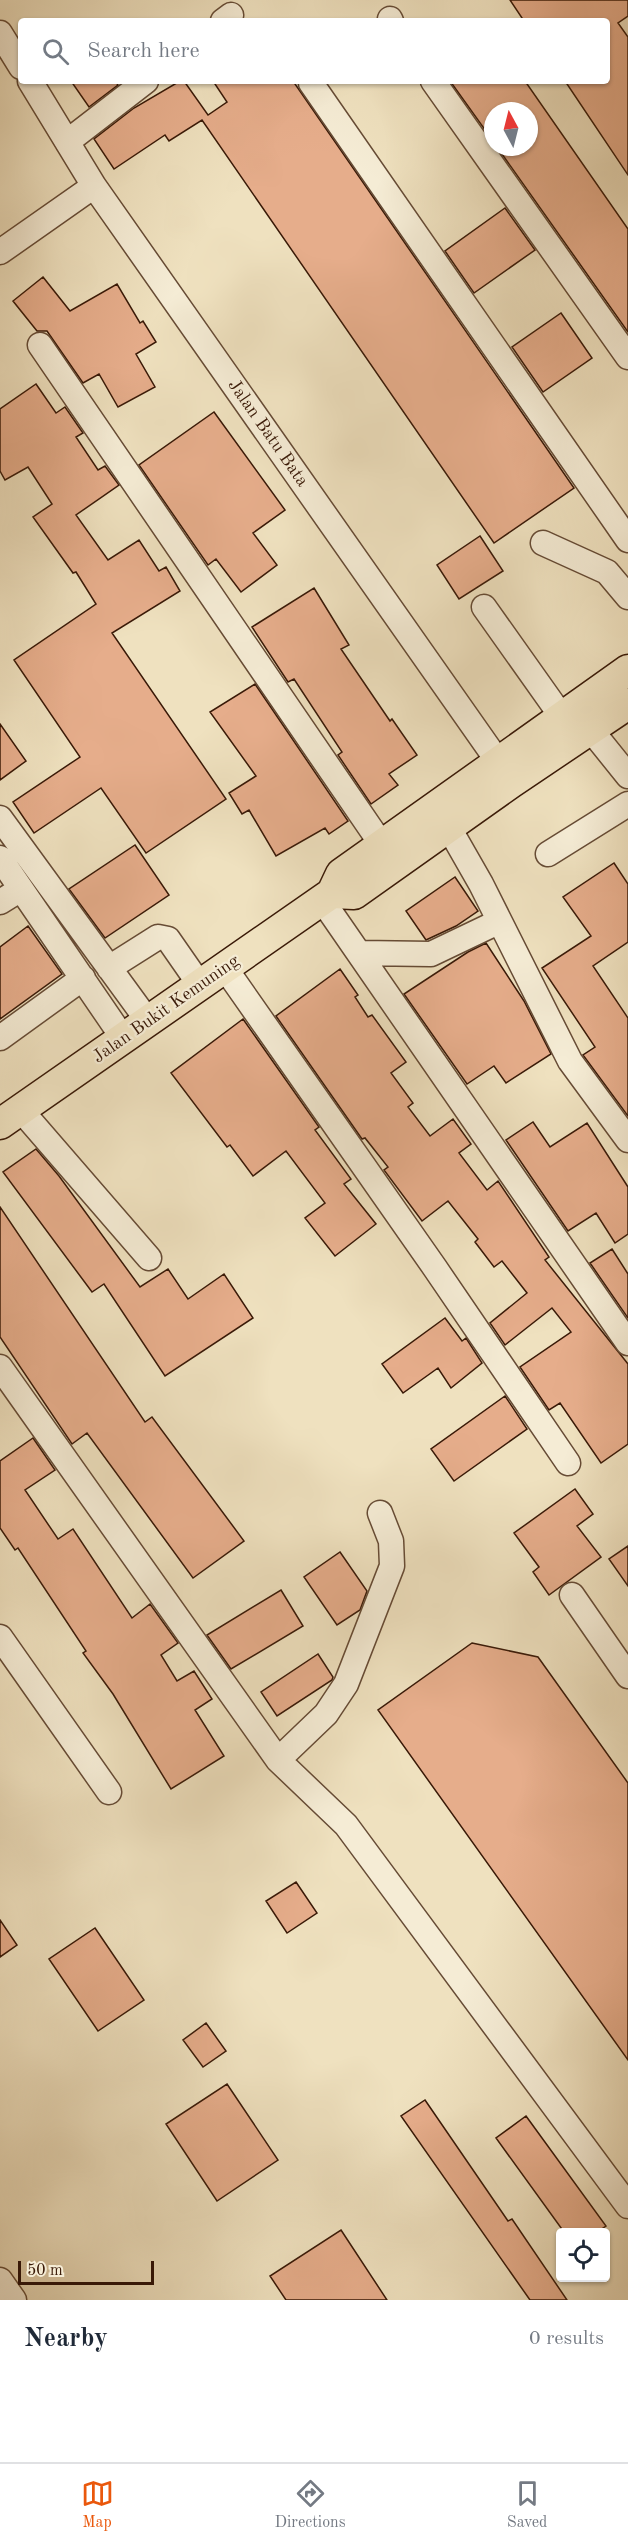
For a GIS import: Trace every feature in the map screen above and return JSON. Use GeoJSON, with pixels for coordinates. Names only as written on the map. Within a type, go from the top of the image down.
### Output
{"type":"FeatureCollection","features":[{"type":"Feature","properties":{"kind":"main road","name":"Jalan Bukit Kemuning"},"geometry":{"type":"LineString","coordinates":[[327,897],[354,894],[449,828],[562,717],[628,670]]}},
{"type":"Feature","properties":{"kind":"main road","name":"Jalan Bukit Kemuning"},"geometry":{"type":"LineString","coordinates":[[10,1117],[327,897],[340,874],[382,845],[506,772],[591,730],[628,704]]}},
{"type":"Feature","properties":{"kind":"street"},"geometry":{"type":"LineString","coordinates":[[0,33],[18,62]]}},
{"type":"Feature","properties":{"kind":"street","name":"Jalan Batu Bata"},"geometry":{"type":"LineString","coordinates":[[32,84],[94,186],[506,772]]}},
{"type":"Feature","properties":{"kind":"street"},"geometry":{"type":"LineString","coordinates":[[67,142],[142,84]]}},
{"type":"Feature","properties":{"kind":"street"},"geometry":{"type":"LineString","coordinates":[[312,84],[628,540]]}},
{"type":"Feature","properties":{"kind":"street"},"geometry":{"type":"LineString","coordinates":[[435,84],[628,357]]}},
{"type":"Feature","properties":{"kind":"street"},"geometry":{"type":"LineString","coordinates":[[0,252],[94,186]]}},
{"type":"Feature","properties":{"kind":"street"},"geometry":{"type":"LineString","coordinates":[[40,345],[382,845]]}},
{"type":"Feature","properties":{"kind":"street"},"geometry":{"type":"LineString","coordinates":[[543,543],[607,572],[628,597]]}},
{"type":"Feature","properties":{"kind":"street"},"geometry":{"type":"LineString","coordinates":[[484,606],[562,717]]}},
{"type":"Feature","properties":{"kind":"street"},"geometry":{"type":"LineString","coordinates":[[591,730],[628,776]]}},
{"type":"Feature","properties":{"kind":"street"},"geometry":{"type":"LineString","coordinates":[[548,854],[628,804]]}},
{"type":"Feature","properties":{"kind":"street"},"geometry":{"type":"LineString","coordinates":[[0,818],[148,1021]]}},
{"type":"Feature","properties":{"kind":"street"},"geometry":{"type":"LineString","coordinates":[[449,828],[481,884],[498,922],[570,1061],[628,1140]]}},
{"type":"Feature","properties":{"kind":"street"},"geometry":{"type":"LineString","coordinates":[[0,858],[123,1038]]}},
{"type":"Feature","properties":{"kind":"street"},"geometry":{"type":"LineString","coordinates":[[0,902],[21,888]]}},
{"type":"Feature","properties":{"kind":"street"},"geometry":{"type":"LineString","coordinates":[[327,897],[360,953],[628,1343]]}},
{"type":"Feature","properties":{"kind":"street"},"geometry":{"type":"LineString","coordinates":[[360,953],[431,954],[498,922]]}},
{"type":"Feature","properties":{"kind":"street"},"geometry":{"type":"LineString","coordinates":[[109,968],[158,937],[164,936],[200,985]]}},
{"type":"Feature","properties":{"kind":"street"},"geometry":{"type":"LineString","coordinates":[[225,968],[568,1463]]}},
{"type":"Feature","properties":{"kind":"street"},"geometry":{"type":"LineString","coordinates":[[0,1038],[83,978]]}},
{"type":"Feature","properties":{"kind":"street"},"geometry":{"type":"LineString","coordinates":[[10,1117],[149,1258]]}},
{"type":"Feature","properties":{"kind":"street"},"geometry":{"type":"LineString","coordinates":[[0,1367],[278,1760],[346,1825],[628,2206]]}},
{"type":"Feature","properties":{"kind":"street"},"geometry":{"type":"LineString","coordinates":[[278,1760],[326,1714],[346,1684],[392,1566],[391,1541],[380,1513]]}},
{"type":"Feature","properties":{"kind":"street"},"geometry":{"type":"LineString","coordinates":[[572,1595],[628,1676]]}},
{"type":"Feature","properties":{"kind":"street"},"geometry":{"type":"LineString","coordinates":[[0,1637],[110,1792]]}},
{"type":"Feature","properties":{"kind":"street"},"geometry":{"type":"LineString","coordinates":[[0,2280],[14,2300]]}},
{"type":"Feature","properties":{"kind":"building"},"geometry":{"type":"Polygon","coordinates":[[[510,0],[628,0],[628,16],[618,23],[628,37],[628,175],[567,84],[610,84],[610,18],[522,18],[510,0]]]}},
{"type":"Feature","properties":{"kind":"building"},"geometry":{"type":"Polygon","coordinates":[[[73,84],[117,84],[118,85],[89,107],[73,84]]]}},
{"type":"Feature","properties":{"kind":"building"},"geometry":{"type":"Polygon","coordinates":[[[175,84],[186,84],[208,115],[227,102],[215,84],[295,84],[574,488],[494,543],[202,120],[169,141],[165,135],[114,169],[94,139],[134,108],[175,84]]]}},
{"type":"Feature","properties":{"kind":"building"},"geometry":{"type":"Polygon","coordinates":[[[452,84],[527,84],[628,229],[628,332],[503,156],[538,156],[538,102],[484,102],[484,128],[452,84]]]}},
{"type":"Feature","properties":{"kind":"building"},"geometry":{"type":"Polygon","coordinates":[[[505,208],[535,250],[474,293],[445,251],[505,208]]]}},
{"type":"Feature","properties":{"kind":"building"},"geometry":{"type":"Polygon","coordinates":[[[43,277],[70,311],[117,284],[140,323],[143,321],[156,342],[136,354],[155,387],[118,407],[99,374],[83,383],[47,331],[37,331],[13,301],[43,277]]]}},
{"type":"Feature","properties":{"kind":"building"},"geometry":{"type":"Polygon","coordinates":[[[561,313],[592,358],[543,392],[512,347],[561,313]]]}},
{"type":"Feature","properties":{"kind":"building"},"geometry":{"type":"Polygon","coordinates":[[[36,384],[56,413],[65,407],[83,433],[76,437],[98,470],[105,466],[119,485],[76,515],[108,560],[139,540],[159,571],[166,567],[180,591],[112,633],[226,799],[146,853],[101,788],[34,833],[13,802],[80,757],[14,660],[96,604],[76,572],[73,573],[33,517],[52,504],[28,467],[5,480],[0,471],[0,409],[36,384]]]}},
{"type":"Feature","properties":{"kind":"building"},"geometry":{"type":"Polygon","coordinates":[[[214,412],[285,510],[253,533],[277,565],[241,592],[216,559],[208,565],[139,465],[214,412]]]}},
{"type":"Feature","properties":{"kind":"building"},"geometry":{"type":"Polygon","coordinates":[[[480,536],[503,571],[459,599],[437,565],[480,536]]]}},
{"type":"Feature","properties":{"kind":"building"},"geometry":{"type":"Polygon","coordinates":[[[314,588],[349,645],[341,649],[390,721],[392,719],[417,755],[389,774],[398,785],[371,804],[338,755],[342,752],[294,679],[288,682],[252,627],[314,588]]]}},
{"type":"Feature","properties":{"kind":"building"},"geometry":{"type":"Polygon","coordinates":[[[255,684],[348,821],[329,834],[325,828],[276,856],[249,810],[242,814],[229,793],[256,776],[210,712],[255,684]]]}},
{"type":"Feature","properties":{"kind":"building"},"geometry":{"type":"Polygon","coordinates":[[[0,724],[26,761],[0,780],[0,724]]]}},
{"type":"Feature","properties":{"kind":"building"},"geometry":{"type":"Polygon","coordinates":[[[135,845],[169,895],[105,938],[69,889],[135,845]]]}},
{"type":"Feature","properties":{"kind":"building"},"geometry":{"type":"Polygon","coordinates":[[[614,863],[628,884],[628,942],[593,966],[628,1018],[628,1116],[583,1055],[595,1047],[542,968],[591,936],[563,897],[614,863]]]}},
{"type":"Feature","properties":{"kind":"building"},"geometry":{"type":"Polygon","coordinates":[[[455,877],[478,911],[456,926],[426,940],[406,911],[455,877]]]}},
{"type":"Feature","properties":{"kind":"building"},"geometry":{"type":"Polygon","coordinates":[[[28,926],[62,974],[0,1019],[0,947],[28,926]]]}},
{"type":"Feature","properties":{"kind":"building"},"geometry":{"type":"Polygon","coordinates":[[[486,943],[524,1001],[551,1054],[506,1083],[494,1066],[467,1084],[404,994],[468,952],[486,943]]]}},
{"type":"Feature","properties":{"kind":"building"},"geometry":{"type":"Polygon","coordinates":[[[340,969],[358,995],[355,997],[368,1017],[372,1015],[406,1062],[391,1073],[413,1103],[408,1107],[430,1136],[453,1119],[471,1144],[459,1153],[487,1190],[498,1181],[549,1257],[545,1260],[628,1364],[628,1444],[601,1463],[560,1403],[549,1410],[520,1367],[571,1332],[552,1308],[505,1345],[490,1323],[527,1293],[502,1261],[494,1267],[475,1242],[478,1239],[448,1201],[422,1221],[384,1170],[388,1167],[365,1138],[362,1139],[276,1016],[340,969]]]}},
{"type":"Feature","properties":{"kind":"building"},"geometry":{"type":"Polygon","coordinates":[[[243,1019],[319,1127],[315,1130],[351,1179],[344,1184],[376,1224],[335,1256],[305,1218],[325,1203],[286,1151],[253,1176],[230,1145],[227,1147],[171,1073],[243,1019]]]}},
{"type":"Feature","properties":{"kind":"building"},"geometry":{"type":"Polygon","coordinates":[[[533,1122],[550,1147],[587,1123],[628,1187],[628,1234],[615,1243],[596,1213],[568,1231],[506,1140],[533,1122]]]}},
{"type":"Feature","properties":{"kind":"building"},"geometry":{"type":"Polygon","coordinates":[[[36,1149],[59,1176],[140,1287],[168,1269],[188,1299],[224,1274],[253,1318],[165,1376],[104,1284],[92,1292],[3,1172],[36,1149]]]}},
{"type":"Feature","properties":{"kind":"building"},"geometry":{"type":"Polygon","coordinates":[[[0,1207],[145,1422],[152,1417],[244,1541],[193,1578],[87,1433],[72,1444],[0,1337],[0,1207]]]}},
{"type":"Feature","properties":{"kind":"building"},"geometry":{"type":"Polygon","coordinates":[[[612,1249],[628,1274],[628,1318],[590,1263],[612,1249]]]}},
{"type":"Feature","properties":{"kind":"building"},"geometry":{"type":"Polygon","coordinates":[[[445,1318],[462,1341],[466,1338],[482,1363],[451,1388],[438,1368],[403,1393],[382,1364],[445,1318]]]}},
{"type":"Feature","properties":{"kind":"building"},"geometry":{"type":"Polygon","coordinates":[[[505,1396],[527,1429],[454,1481],[431,1449],[505,1396]]]}},
{"type":"Feature","properties":{"kind":"building"},"geometry":{"type":"Polygon","coordinates":[[[33,1438],[55,1470],[25,1490],[58,1539],[73,1529],[132,1618],[150,1604],[178,1643],[161,1655],[177,1681],[194,1671],[212,1699],[195,1710],[224,1756],[171,1789],[113,1694],[83,1653],[86,1651],[18,1548],[15,1550],[0,1528],[0,1461],[33,1438]]]}},
{"type":"Feature","properties":{"kind":"building"},"geometry":{"type":"Polygon","coordinates":[[[575,1489],[593,1514],[577,1526],[601,1557],[549,1595],[533,1572],[539,1567],[514,1533],[575,1489]]]}},
{"type":"Feature","properties":{"kind":"building"},"geometry":{"type":"Polygon","coordinates":[[[628,1546],[628,1586],[609,1559],[628,1546]]]}},
{"type":"Feature","properties":{"kind":"building"},"geometry":{"type":"Polygon","coordinates":[[[340,1552],[367,1591],[360,1610],[337,1625],[304,1577],[340,1552]]]}},
{"type":"Feature","properties":{"kind":"building"},"geometry":{"type":"Polygon","coordinates":[[[281,1590],[303,1626],[231,1669],[207,1635],[281,1590]]]}},
{"type":"Feature","properties":{"kind":"building"},"geometry":{"type":"Polygon","coordinates":[[[472,1643],[538,1657],[628,1783],[628,2060],[378,1710],[472,1643]]]}},
{"type":"Feature","properties":{"kind":"building"},"geometry":{"type":"Polygon","coordinates":[[[318,1654],[333,1677],[332,1680],[277,1716],[261,1692],[318,1654]]]}},
{"type":"Feature","properties":{"kind":"building"},"geometry":{"type":"Polygon","coordinates":[[[296,1882],[317,1913],[287,1933],[266,1901],[296,1882]]]}},
{"type":"Feature","properties":{"kind":"building"},"geometry":{"type":"Polygon","coordinates":[[[0,1920],[17,1945],[0,1957],[0,1920]]]}},
{"type":"Feature","properties":{"kind":"building"},"geometry":{"type":"Polygon","coordinates":[[[95,1928],[144,2000],[98,2031],[49,1959],[95,1928]]]}},
{"type":"Feature","properties":{"kind":"building"},"geometry":{"type":"Polygon","coordinates":[[[206,2023],[226,2051],[203,2067],[183,2040],[206,2023]]]}},
{"type":"Feature","properties":{"kind":"building"},"geometry":{"type":"Polygon","coordinates":[[[227,2084],[278,2160],[217,2201],[166,2124],[227,2084]]]}},
{"type":"Feature","properties":{"kind":"building"},"geometry":{"type":"Polygon","coordinates":[[[425,2100],[508,2221],[512,2219],[567,2300],[530,2300],[401,2116],[425,2100]]]}},
{"type":"Feature","properties":{"kind":"building"},"geometry":{"type":"Polygon","coordinates":[[[526,2116],[606,2226],[603,2228],[561,2228],[496,2138],[526,2116]]]}},
{"type":"Feature","properties":{"kind":"building"},"geometry":{"type":"Polygon","coordinates":[[[341,2230],[387,2300],[286,2300],[270,2276],[341,2230]]]}}]}
